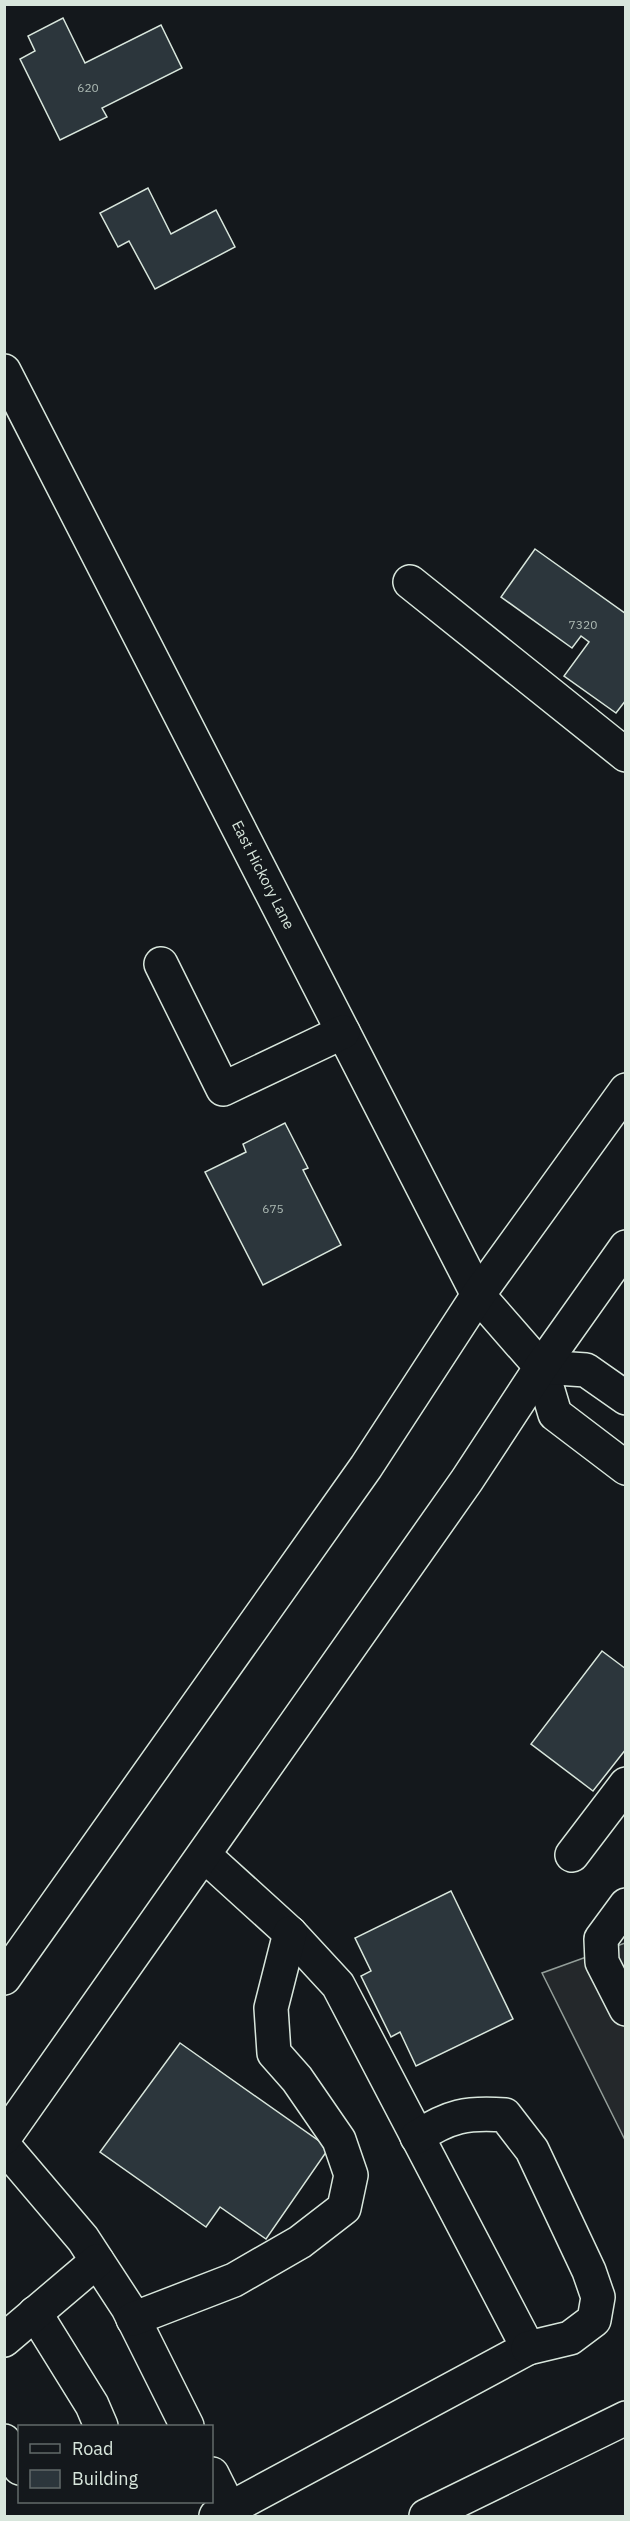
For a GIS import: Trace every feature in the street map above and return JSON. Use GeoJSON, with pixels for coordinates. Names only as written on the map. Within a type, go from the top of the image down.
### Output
{"type":"FeatureCollection","features":[{"type":"Feature","properties":{"kind":"main road","name":"East Hickory Lane"},"geometry":{"type":"LineString","coordinates":[[4,371],[478,1295],[541,1367]]}},
{"type":"Feature","properties":{"kind":"main road"},"geometry":{"type":"LineString","coordinates":[[410,582],[626,755]]}},
{"type":"Feature","properties":{"kind":"main road"},"geometry":{"type":"LineString","coordinates":[[161,964],[223,1089],[343,1032]]}},
{"type":"Feature","properties":{"kind":"main road"},"geometry":{"type":"LineString","coordinates":[[4,1978],[366,1467],[478,1295],[626,1090]]}},
{"type":"Feature","properties":{"kind":"main road"},"geometry":{"type":"LineString","coordinates":[[4,2138],[460,1490],[541,1367],[626,1247]]}},
{"type":"Feature","properties":{"kind":"main road"},"geometry":{"type":"LineString","coordinates":[[541,1367],[586,1370],[626,1398]]}},
{"type":"Feature","properties":{"kind":"main road"},"geometry":{"type":"LineString","coordinates":[[541,1367],[555,1414],[626,1468]]}},
{"type":"Feature","properties":{"kind":"main road"},"geometry":{"type":"LineString","coordinates":[[572,1855],[626,1784]]}},
{"type":"Feature","properties":{"kind":"main road"},"geometry":{"type":"LineString","coordinates":[[204,1855],[290,1933],[338,1985],[528,2348]]}},
{"type":"Feature","properties":{"kind":"main road"},"geometry":{"type":"LineString","coordinates":[[626,1905],[601,1939],[603,1962],[626,2009]]}},
{"type":"Feature","properties":{"kind":"main road"},"geometry":{"type":"LineString","coordinates":[[133,2319],[234,2280],[300,2242],[344,2208],[351,2175],[339,2140],[297,2079],[274,2054],[271,2008],[290,1933]]}},
{"type":"Feature","properties":{"kind":"main road"},"geometry":{"type":"LineString","coordinates":[[213,2477],[226,2514],[528,2348],[570,2338],[594,2320],[598,2297],[589,2271],[532,2150],[505,2115],[481,2113],[441,2121],[417,2137]]}},
{"type":"Feature","properties":{"kind":"main road"},"geometry":{"type":"LineString","coordinates":[[4,2146],[83,2238],[133,2319],[187,2425]]}},
{"type":"Feature","properties":{"kind":"main road"},"geometry":{"type":"LineString","coordinates":[[4,2340],[97,2260]]}},
{"type":"Feature","properties":{"kind":"main road"},"geometry":{"type":"LineString","coordinates":[[35,2313],[92,2405],[100,2425]]}},
{"type":"Feature","properties":{"kind":"main road"},"geometry":{"type":"LineString","coordinates":[[426,2517],[626,2418]]}},
{"type":"Feature","properties":{"kind":"main road"},"geometry":{"type":"LineString","coordinates":[[4,2441],[18,2465]]}},
{"type":"Feature","properties":{"kind":"shaded area"},"geometry":{"type":"Polygon","coordinates":[[[625,1943],[625,2140],[542,1973],[625,1943]]]}},
{"type":"Feature","properties":{"kind":"building"},"geometry":{"type":"Polygon","coordinates":[[[63,18],[85,63],[161,25],[182,68],[102,108],[107,117],[60,140],[20,59],[35,51],[28,36],[63,18]]]}},
{"type":"Feature","properties":{"kind":"building"},"geometry":{"type":"Polygon","coordinates":[[[148,188],[171,234],[216,210],[235,247],[155,289],[129,241],[118,247],[100,213],[148,188]]]}},
{"type":"Feature","properties":{"kind":"building"},"geometry":{"type":"Polygon","coordinates":[[[535,549],[626,614],[626,700],[616,713],[564,676],[589,642],[581,636],[572,648],[501,597],[535,549]]]}},
{"type":"Feature","properties":{"kind":"building"},"geometry":{"type":"Polygon","coordinates":[[[285,1123],[308,1168],[303,1170],[341,1245],[263,1285],[205,1172],[246,1152],[243,1144],[285,1123]]]}},
{"type":"Feature","properties":{"kind":"building"},"geometry":{"type":"Polygon","coordinates":[[[602,1651],[626,1669],[626,1749],[593,1791],[531,1744],[602,1651]]]}},
{"type":"Feature","properties":{"kind":"building"},"geometry":{"type":"Polygon","coordinates":[[[451,1891],[513,2019],[416,2066],[400,2032],[391,2037],[361,1976],[371,1971],[355,1938],[451,1891]]]}},
{"type":"Feature","properties":{"kind":"building"},"geometry":{"type":"Polygon","coordinates":[[[180,2043],[329,2148],[266,2239],[220,2207],[206,2227],[100,2152],[180,2043]]]}}]}
